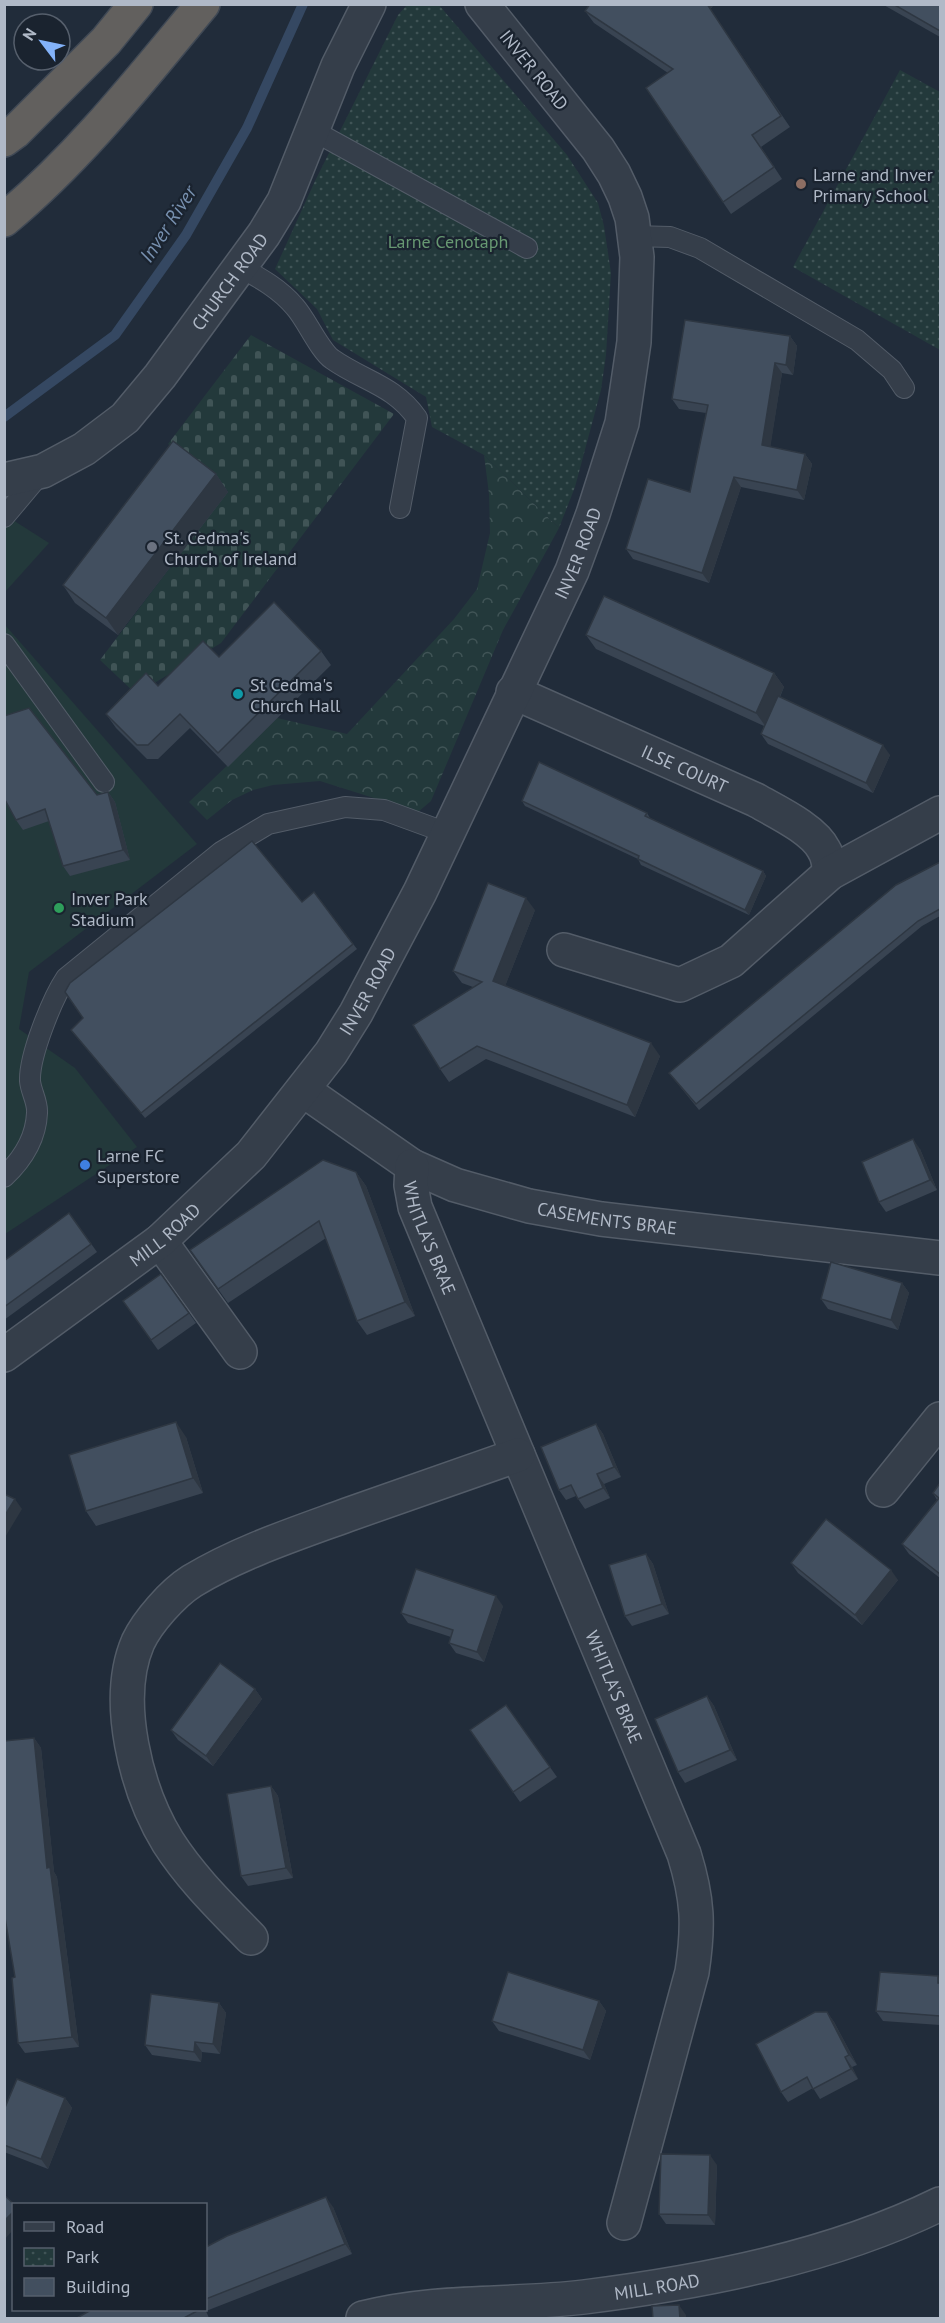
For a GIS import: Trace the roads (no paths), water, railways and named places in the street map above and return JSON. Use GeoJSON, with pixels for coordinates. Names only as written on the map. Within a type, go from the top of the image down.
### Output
{"type":"FeatureCollection","features":[{"type":"Feature","properties":{"kind":"highway"},"geometry":{"type":"LineString","coordinates":[[4,140],[15,132],[106,41],[136,4]]}},
{"type":"Feature","properties":{"kind":"highway"},"geometry":{"type":"LineString","coordinates":[[4,220],[31,198],[88,141],[203,4]]}},
{"type":"Feature","properties":{"kind":"street","name":"CHURCH ROAD"},"geometry":{"type":"LineString","coordinates":[[4,480],[43,471],[84,449],[125,418],[160,376],[264,234],[284,201],[338,66],[369,4]]}},
{"type":"Feature","properties":{"kind":"street","name":"INVER ROAD"},"geometry":{"type":"LineString","coordinates":[[303,1090],[331,1053],[356,1013],[420,891],[572,571],[597,504],[622,423],[628,390],[636,313],[637,257],[632,218],[625,197],[598,148],[482,4]]}},
{"type":"Feature","properties":{"kind":"street","name":"ILSE COURT"},"geometry":{"type":"LineString","coordinates":[[513,692],[774,810],[818,841],[824,850],[830,873]]}},
{"type":"Feature","properties":{"kind":"street"},"geometry":{"type":"LineString","coordinates":[[564,950],[681,986],[731,961],[830,873],[940,813]]}},
{"type":"Feature","properties":{"kind":"street","name":"CASEMENTS BRAE"},"geometry":{"type":"LineString","coordinates":[[303,1090],[412,1166],[455,1185],[495,1197],[570,1213],[940,1258]]}},
{"type":"Feature","properties":{"kind":"street","name":"MILL ROAD"},"geometry":{"type":"LineString","coordinates":[[4,1355],[160,1241],[250,1155],[303,1090]]}},
{"type":"Feature","properties":{"kind":"street","name":"WHITLA'S BRAE"},"geometry":{"type":"LineString","coordinates":[[412,1166],[411,1185],[415,1206],[684,1854],[693,1884],[697,1911],[697,1941],[692,1972],[624,2223]]}},
{"type":"Feature","properties":{"kind":"street"},"geometry":{"type":"LineString","coordinates":[[160,1241],[240,1352]]}},
{"type":"Feature","properties":{"kind":"street"},"geometry":{"type":"LineString","coordinates":[[883,1490],[940,1419]]}},
{"type":"Feature","properties":{"kind":"street"},"geometry":{"type":"LineString","coordinates":[[251,1938],[196,1881],[168,1841],[150,1807],[135,1761],[129,1723],[128,1680],[139,1641],[159,1611],[191,1582],[238,1558],[298,1532],[519,1455]]}},
{"type":"Feature","properties":{"kind":"street","name":"MILL ROAD"},"geometry":{"type":"LineString","coordinates":[[363,2319],[411,2308],[584,2308],[744,2271],[880,2229],[912,2218],[940,2204]]}},
{"type":"Feature","properties":{"kind":"lane"},"geometry":{"type":"LineString","coordinates":[[312,130],[527,248]]}},
{"type":"Feature","properties":{"kind":"lane"},"geometry":{"type":"LineString","coordinates":[[633,236],[670,237],[700,248],[857,340],[892,370],[904,388]]}},
{"type":"Feature","properties":{"kind":"lane"},"geometry":{"type":"LineString","coordinates":[[240,267],[274,287],[295,307],[329,358],[388,390],[407,404],[417,418],[400,508]]}},
{"type":"Feature","properties":{"kind":"lane"},"geometry":{"type":"LineString","coordinates":[[4,517],[43,471]]}},
{"type":"Feature","properties":{"kind":"lane"},"geometry":{"type":"LineString","coordinates":[[4,644],[104,782]]}},
{"type":"Feature","properties":{"kind":"lane"},"geometry":{"type":"LineString","coordinates":[[4,1177],[14,1167],[33,1138],[38,1112],[30,1081],[46,1017],[66,978],[221,852],[268,824],[345,807],[384,810],[447,833]]}},
{"type":"Feature","properties":{"kind":"waterway","name":"Inver River"},"geometry":{"type":"LineString","coordinates":[[4,417],[115,335],[186,235],[247,128],[303,4]]}},
{"type":"Feature","properties":{"kind":"place","name":"Larne and Inver Primary School"},"geometry":{"type":"Point","coordinates":[801,184]}},
{"type":"Feature","properties":{"kind":"place","name":"St. Cedma's Church of Ireland"},"geometry":{"type":"Point","coordinates":[152,547]}},
{"type":"Feature","properties":{"kind":"place","name":"St Cedma's Church Hall"},"geometry":{"type":"Point","coordinates":[238,694]}},
{"type":"Feature","properties":{"kind":"place","name":"Inver Park Stadium"},"geometry":{"type":"Point","coordinates":[59,908]}},
{"type":"Feature","properties":{"kind":"place","name":"Larne FC Superstore"},"geometry":{"type":"Point","coordinates":[85,1165]}},
{"type":"Feature","properties":{"kind":"park label","name":"Larne Cenotaph"},"geometry":{"type":"Point","coordinates":[448,241]}}]}
